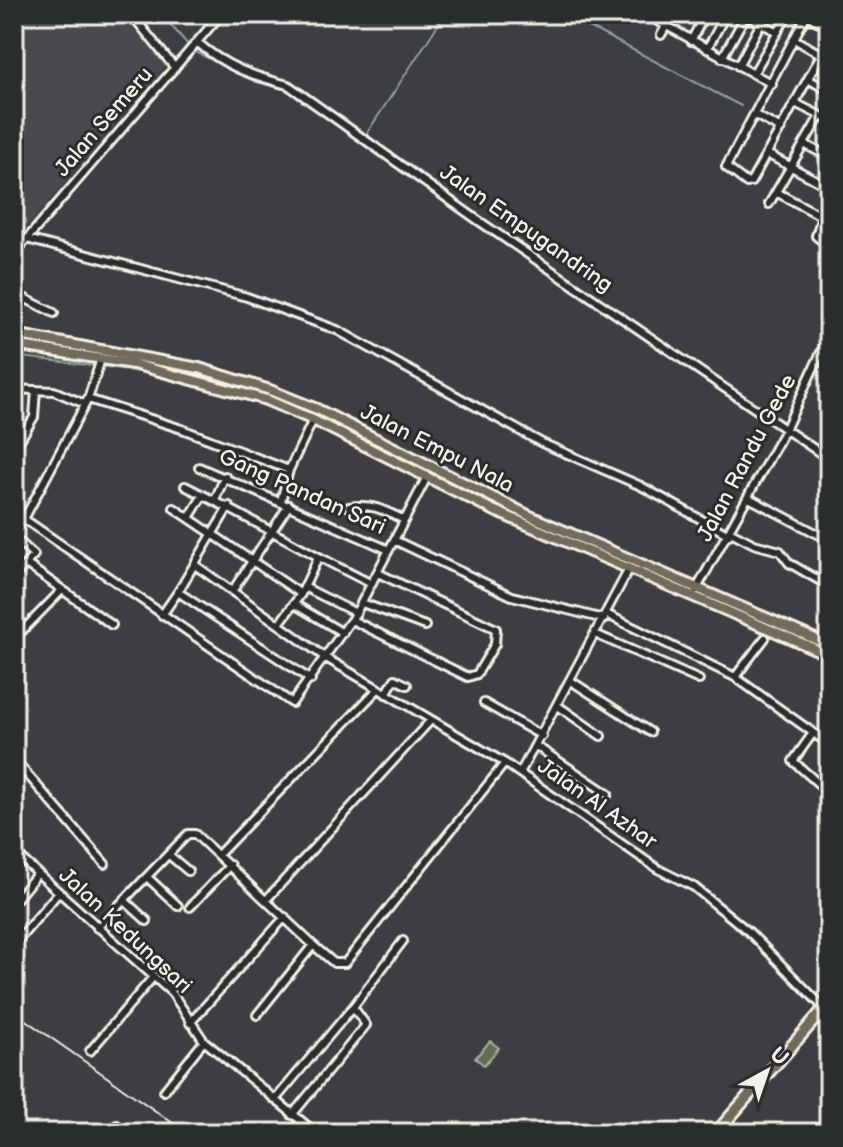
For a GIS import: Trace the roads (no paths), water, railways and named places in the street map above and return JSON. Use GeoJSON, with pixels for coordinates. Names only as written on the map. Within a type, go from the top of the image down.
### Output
{"type":"FeatureCollection","features":[{"type":"Feature","properties":{"kind":"highway"},"geometry":{"type":"LineString","coordinates":[[716,1133],[827,1008]]}},
{"type":"Feature","properties":{"kind":"main road","name":"Jalan Empu Nala"},"geometry":{"type":"LineString","coordinates":[[14,334],[134,359],[199,368],[317,409],[500,502],[829,645]]}},
{"type":"Feature","properties":{"kind":"main road","name":"Jalan Empu Nala"},"geometry":{"type":"LineString","coordinates":[[14,345],[100,364],[134,359],[238,391],[628,572],[829,655]]}},
{"type":"Feature","properties":{"kind":"street"},"geometry":{"type":"LineString","coordinates":[[131,14],[175,68]]}},
{"type":"Feature","properties":{"kind":"street","name":"Jalan Semeru"},"geometry":{"type":"LineString","coordinates":[[14,254],[221,14]]}},
{"type":"Feature","properties":{"kind":"street"},"geometry":{"type":"LineString","coordinates":[[645,14],[772,84]]}},
{"type":"Feature","properties":{"kind":"street"},"geometry":{"type":"LineString","coordinates":[[661,35],[673,14]]}},
{"type":"Feature","properties":{"kind":"street"},"geometry":{"type":"LineString","coordinates":[[691,41],[705,14]]}},
{"type":"Feature","properties":{"kind":"street"},"geometry":{"type":"LineString","coordinates":[[707,49],[726,14]]}},
{"type":"Feature","properties":{"kind":"street"},"geometry":{"type":"LineString","coordinates":[[753,74],[790,14],[806,16],[829,28]]}},
{"type":"Feature","properties":{"kind":"street"},"geometry":{"type":"LineString","coordinates":[[722,58],[745,15],[778,32]]}},
{"type":"Feature","properties":{"kind":"street"},"geometry":{"type":"LineString","coordinates":[[806,16],[726,169],[750,183],[821,55]]}},
{"type":"Feature","properties":{"kind":"street"},"geometry":{"type":"LineString","coordinates":[[738,66],[761,23]]}},
{"type":"Feature","properties":{"kind":"street"},"geometry":{"type":"LineString","coordinates":[[794,39],[829,59]]}},
{"type":"Feature","properties":{"kind":"street","name":"Jalan Empugandring"},"geometry":{"type":"LineString","coordinates":[[195,45],[257,79],[288,85],[479,221],[829,459]]}},
{"type":"Feature","properties":{"kind":"street"},"geometry":{"type":"LineString","coordinates":[[808,79],[829,91]]}},
{"type":"Feature","properties":{"kind":"street"},"geometry":{"type":"LineString","coordinates":[[795,103],[829,120]]}},
{"type":"Feature","properties":{"kind":"street"},"geometry":{"type":"LineString","coordinates":[[755,115],[781,129]]}},
{"type":"Feature","properties":{"kind":"street"},"geometry":{"type":"LineString","coordinates":[[769,204],[820,116]]}},
{"type":"Feature","properties":{"kind":"street"},"geometry":{"type":"LineString","coordinates":[[804,144],[829,157]]}},
{"type":"Feature","properties":{"kind":"street"},"geometry":{"type":"LineString","coordinates":[[767,154],[829,187]]}},
{"type":"Feature","properties":{"kind":"street"},"geometry":{"type":"LineString","coordinates":[[776,192],[826,218],[816,236],[829,247]]}},
{"type":"Feature","properties":{"kind":"street"},"geometry":{"type":"LineString","coordinates":[[27,239],[247,297],[337,330],[530,437],[641,486],[730,534],[780,551],[789,563],[829,586]]}},
{"type":"Feature","properties":{"kind":"street"},"geometry":{"type":"LineString","coordinates":[[14,240],[20,246]]}},
{"type":"Feature","properties":{"kind":"street"},"geometry":{"type":"LineString","coordinates":[[14,293],[54,313]]}},
{"type":"Feature","properties":{"kind":"street","name":"Jalan Randu Gede"},"geometry":{"type":"LineString","coordinates":[[692,596],[730,534],[785,430],[829,335]]}},
{"type":"Feature","properties":{"kind":"street"},"geometry":{"type":"LineString","coordinates":[[14,529],[24,519],[86,402],[100,364]]}},
{"type":"Feature","properties":{"kind":"street"},"geometry":{"type":"LineString","coordinates":[[14,389],[54,391],[289,470]]}},
{"type":"Feature","properties":{"kind":"street"},"geometry":{"type":"LineString","coordinates":[[14,450],[34,417],[36,390]]}},
{"type":"Feature","properties":{"kind":"street"},"geometry":{"type":"LineString","coordinates":[[281,501],[289,470],[312,423]]}},
{"type":"Feature","properties":{"kind":"street","name":"Gang Pandan Sari"},"geometry":{"type":"LineString","coordinates":[[199,467],[389,550]]}},
{"type":"Feature","properties":{"kind":"street"},"geometry":{"type":"LineString","coordinates":[[215,500],[225,476]]}},
{"type":"Feature","properties":{"kind":"street"},"geometry":{"type":"LineString","coordinates":[[24,519],[288,702],[297,700],[352,620],[425,480]]}},
{"type":"Feature","properties":{"kind":"street"},"geometry":{"type":"LineString","coordinates":[[185,486],[229,506],[318,558],[372,584]]}},
{"type":"Feature","properties":{"kind":"street"},"geometry":{"type":"LineString","coordinates":[[189,518],[203,495]]}},
{"type":"Feature","properties":{"kind":"street"},"geometry":{"type":"LineString","coordinates":[[749,498],[829,540]]}},
{"type":"Feature","properties":{"kind":"street"},"geometry":{"type":"LineString","coordinates":[[349,507],[361,504],[375,506],[404,520]]}},
{"type":"Feature","properties":{"kind":"street"},"geometry":{"type":"LineString","coordinates":[[233,590],[255,561],[289,505]]}},
{"type":"Feature","properties":{"kind":"street"},"geometry":{"type":"LineString","coordinates":[[162,615],[229,506]]}},
{"type":"Feature","properties":{"kind":"street"},"geometry":{"type":"LineString","coordinates":[[174,508],[303,591],[356,613]]}},
{"type":"Feature","properties":{"kind":"street"},"geometry":{"type":"LineString","coordinates":[[14,537],[34,555],[14,577]]}},
{"type":"Feature","properties":{"kind":"street"},"geometry":{"type":"LineString","coordinates":[[394,540],[512,596],[605,616],[735,677],[829,744]]}},
{"type":"Feature","properties":{"kind":"street"},"geometry":{"type":"LineString","coordinates":[[279,624],[303,591],[318,558]]}},
{"type":"Feature","properties":{"kind":"street"},"geometry":{"type":"LineString","coordinates":[[26,564],[112,625]]}},
{"type":"Feature","properties":{"kind":"street","name":"Jalan Al Azhar"},"geometry":{"type":"LineString","coordinates":[[195,565],[326,658],[505,763],[658,869],[694,887],[749,932],[827,1008]]}},
{"type":"Feature","properties":{"kind":"street"},"geometry":{"type":"LineString","coordinates":[[520,773],[628,572]]}},
{"type":"Feature","properties":{"kind":"street"},"geometry":{"type":"LineString","coordinates":[[352,620],[464,676],[477,674],[495,644],[497,630],[378,573]]}},
{"type":"Feature","properties":{"kind":"street"},"geometry":{"type":"LineString","coordinates":[[14,639],[61,591]]}},
{"type":"Feature","properties":{"kind":"street"},"geometry":{"type":"LineString","coordinates":[[178,592],[311,680]]}},
{"type":"Feature","properties":{"kind":"street"},"geometry":{"type":"LineString","coordinates":[[362,603],[425,626]]}},
{"type":"Feature","properties":{"kind":"street"},"geometry":{"type":"LineString","coordinates":[[294,604],[343,633]]}},
{"type":"Feature","properties":{"kind":"street"},"geometry":{"type":"LineString","coordinates":[[14,624],[22,631]]}},
{"type":"Feature","properties":{"kind":"street"},"geometry":{"type":"LineString","coordinates":[[595,634],[699,680]]}},
{"type":"Feature","properties":{"kind":"street"},"geometry":{"type":"LineString","coordinates":[[735,677],[765,638]]}},
{"type":"Feature","properties":{"kind":"street"},"geometry":{"type":"LineString","coordinates":[[386,694],[395,679],[407,685]]}},
{"type":"Feature","properties":{"kind":"street"},"geometry":{"type":"LineString","coordinates":[[571,681],[650,732]]}},
{"type":"Feature","properties":{"kind":"street"},"geometry":{"type":"LineString","coordinates":[[219,854],[378,689]]}},
{"type":"Feature","properties":{"kind":"street"},"geometry":{"type":"LineString","coordinates":[[484,703],[542,736]]}},
{"type":"Feature","properties":{"kind":"street"},"geometry":{"type":"LineString","coordinates":[[558,706],[601,736]]}},
{"type":"Feature","properties":{"kind":"street"},"geometry":{"type":"LineString","coordinates":[[266,900],[431,720]]}},
{"type":"Feature","properties":{"kind":"street"},"geometry":{"type":"LineString","coordinates":[[813,733],[793,761],[829,793]]}},
{"type":"Feature","properties":{"kind":"street"},"geometry":{"type":"LineString","coordinates":[[536,746],[608,794]]}},
{"type":"Feature","properties":{"kind":"street"},"geometry":{"type":"LineString","coordinates":[[14,759],[105,864]]}},
{"type":"Feature","properties":{"kind":"street"},"geometry":{"type":"LineString","coordinates":[[97,928],[192,833],[219,854],[334,963],[345,963],[505,763]]}},
{"type":"Feature","properties":{"kind":"street","name":"Jalan Kedungsari"},"geometry":{"type":"LineString","coordinates":[[14,852],[154,976],[176,998],[204,1041],[316,1133]]}},
{"type":"Feature","properties":{"kind":"street"},"geometry":{"type":"LineString","coordinates":[[169,855],[188,871]]}},
{"type":"Feature","properties":{"kind":"street"},"geometry":{"type":"LineString","coordinates":[[190,907],[230,865]]}},
{"type":"Feature","properties":{"kind":"street"},"geometry":{"type":"LineString","coordinates":[[14,902],[37,874]]}},
{"type":"Feature","properties":{"kind":"street"},"geometry":{"type":"LineString","coordinates":[[147,877],[178,906]]}},
{"type":"Feature","properties":{"kind":"street"},"geometry":{"type":"LineString","coordinates":[[14,945],[58,893]]}},
{"type":"Feature","properties":{"kind":"street"},"geometry":{"type":"LineString","coordinates":[[124,900],[147,921]]}},
{"type":"Feature","properties":{"kind":"street"},"geometry":{"type":"LineString","coordinates":[[190,1023],[285,917]]}},
{"type":"Feature","properties":{"kind":"street"},"geometry":{"type":"LineString","coordinates":[[275,1100],[353,1007],[403,941]]}},
{"type":"Feature","properties":{"kind":"street"},"geometry":{"type":"LineString","coordinates":[[257,1015],[313,945]]}},
{"type":"Feature","properties":{"kind":"street"},"geometry":{"type":"LineString","coordinates":[[90,1051],[154,976]]}},
{"type":"Feature","properties":{"kind":"street"},"geometry":{"type":"LineString","coordinates":[[292,1115],[366,1025],[353,1007]]}},
{"type":"Feature","properties":{"kind":"street"},"geometry":{"type":"LineString","coordinates":[[164,1091],[204,1041]]}},
{"type":"Feature","properties":{"kind":"street"},"geometry":{"type":"LineString","coordinates":[[110,1133],[117,1125]]}},
{"type":"Feature","properties":{"kind":"waterway"},"geometry":{"type":"LineString","coordinates":[[161,14],[189,46]]}},
{"type":"Feature","properties":{"kind":"waterway"},"geometry":{"type":"LineString","coordinates":[[365,136],[445,14]]}},
{"type":"Feature","properties":{"kind":"waterway"},"geometry":{"type":"LineString","coordinates":[[564,14],[741,106]]}},
{"type":"Feature","properties":{"kind":"waterway"},"geometry":{"type":"LineString","coordinates":[[194,51],[256,82],[294,92]]}},
{"type":"Feature","properties":{"kind":"waterway"},"geometry":{"type":"LineString","coordinates":[[348,131],[361,141]]}},
{"type":"Feature","properties":{"kind":"waterway"},"geometry":{"type":"LineString","coordinates":[[14,356],[95,366]]}},
{"type":"Feature","properties":{"kind":"waterway"},"geometry":{"type":"LineString","coordinates":[[101,366],[158,375]]}},
{"type":"Feature","properties":{"kind":"waterway"},"geometry":{"type":"LineString","coordinates":[[238,396],[321,429],[507,523],[577,551]]}},
{"type":"Feature","properties":{"kind":"railway"},"geometry":{"type":"LineString","coordinates":[[14,1012],[187,1133]]}}]}
